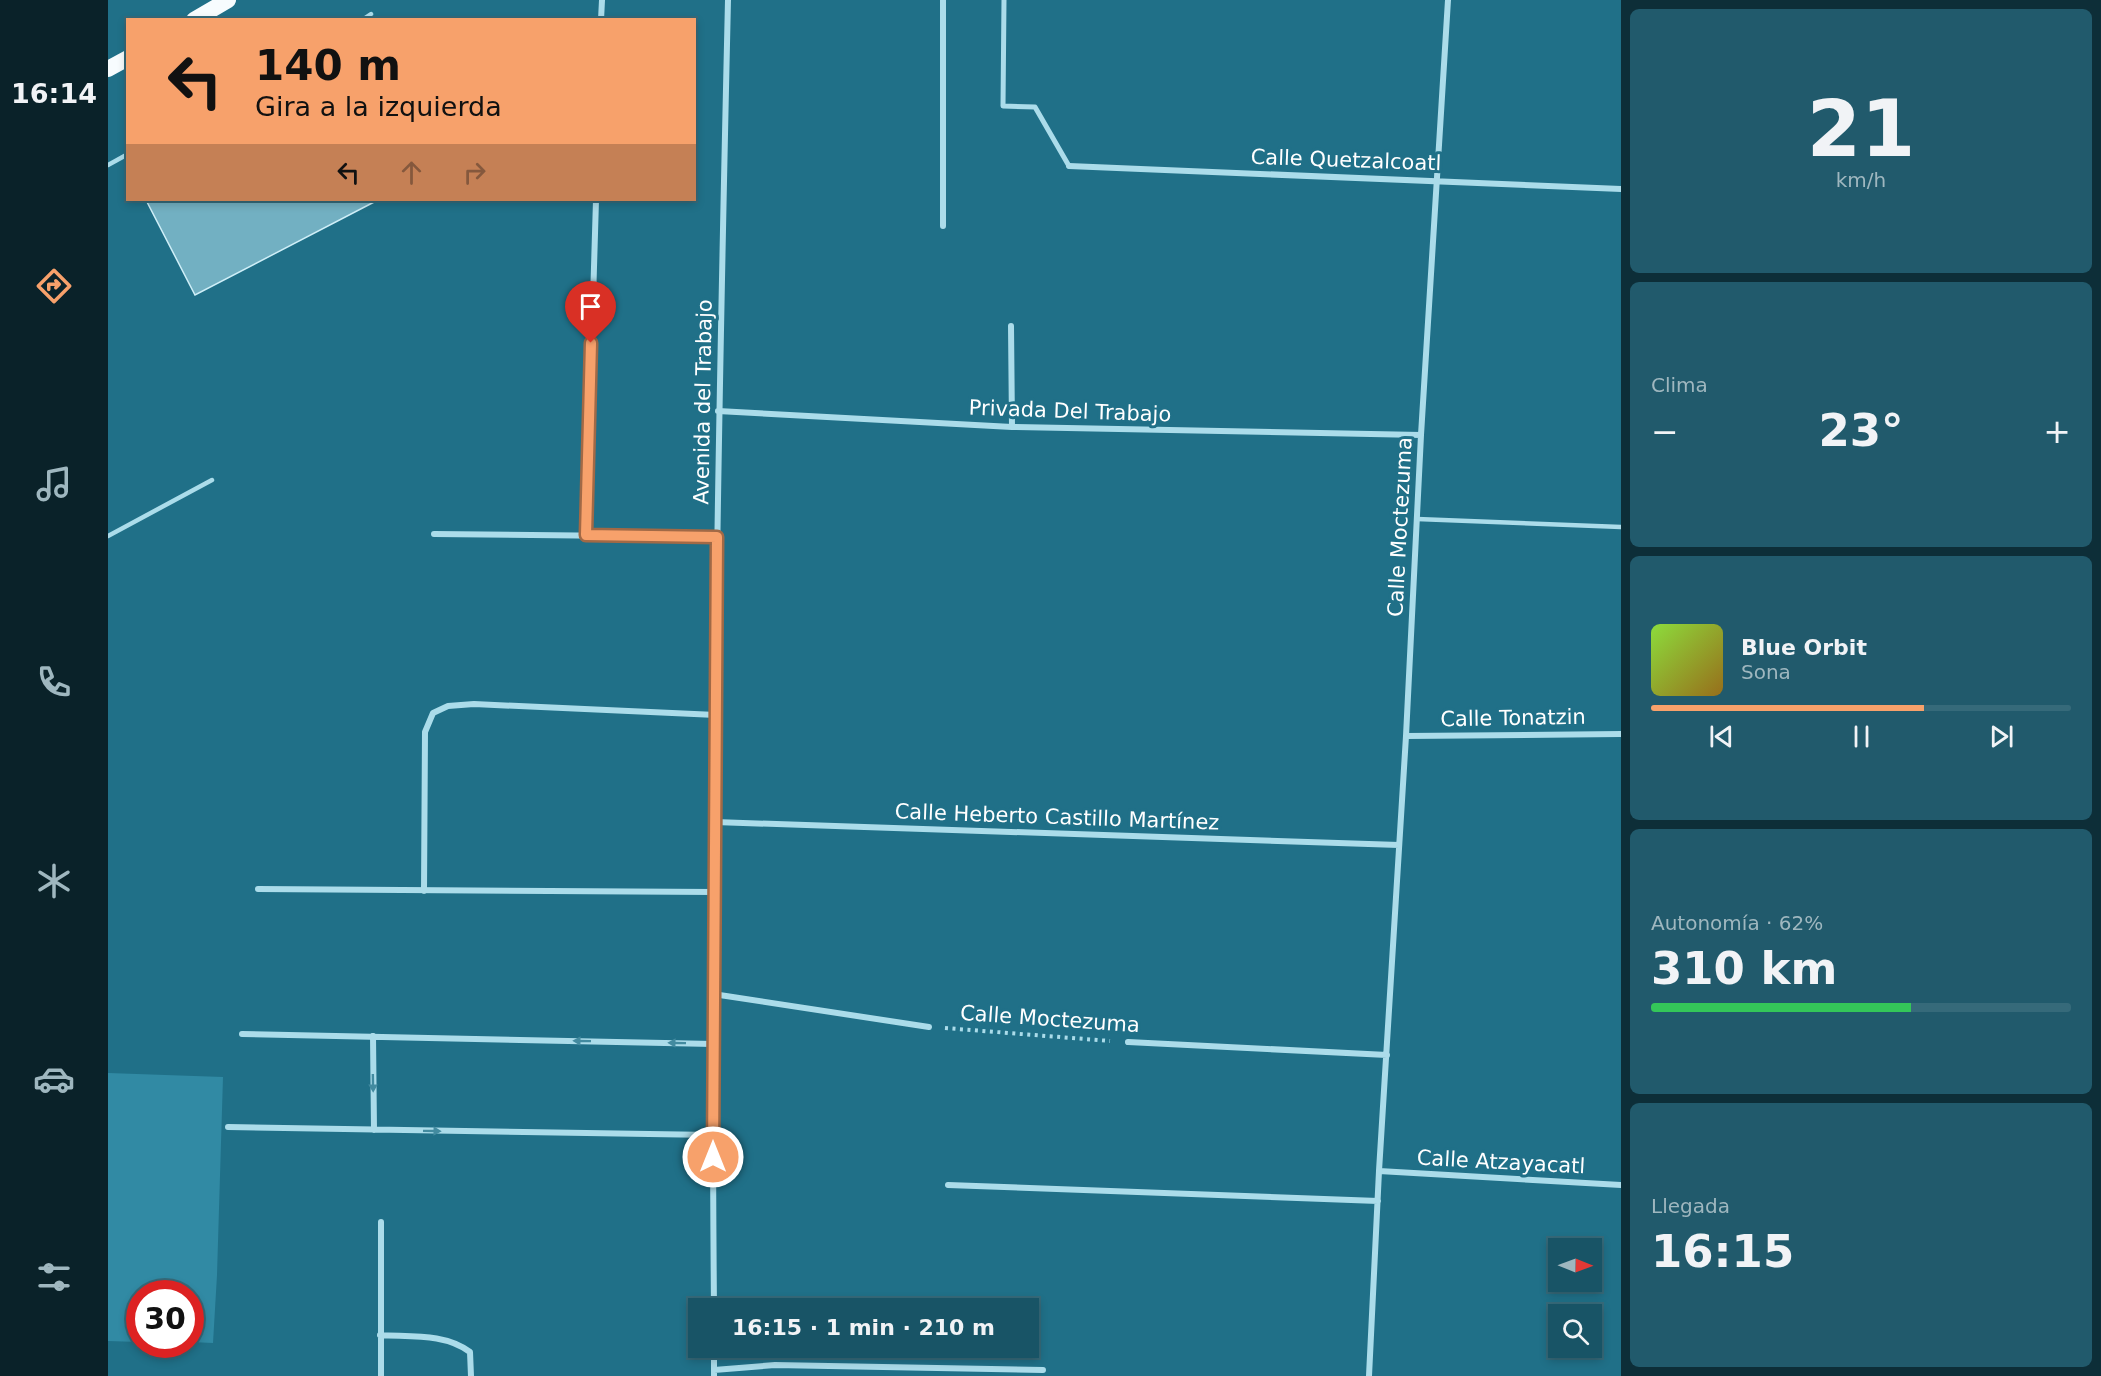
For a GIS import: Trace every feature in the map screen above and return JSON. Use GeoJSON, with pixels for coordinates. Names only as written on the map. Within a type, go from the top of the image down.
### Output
{"type":"FeatureCollection","features":[{"type":"Feature","properties":{"kind":"highway"},"geometry":{"type":"LineString","coordinates":[[197,18],[228,0]]}},
{"type":"Feature","properties":{"kind":"highway"},"geometry":{"type":"LineString","coordinates":[[108,69],[126,59]]}},
{"type":"Feature","properties":{"kind":"street"},"geometry":{"type":"LineString","coordinates":[[601,18],[602,0]]}},
{"type":"Feature","properties":{"kind":"street","name":"Avenida del Trabajo"},"geometry":{"type":"LineString","coordinates":[[714,1298],[712,1135],[718,411],[728,0]]}},
{"type":"Feature","properties":{"kind":"street"},"geometry":{"type":"LineString","coordinates":[[943,0],[943,226]]}},
{"type":"Feature","properties":{"kind":"street"},"geometry":{"type":"LineString","coordinates":[[1004,0],[1003,106],[1035,106],[1069,166]]}},
{"type":"Feature","properties":{"kind":"street","name":"Calle Moctezuma"},"geometry":{"type":"LineString","coordinates":[[1369,1376],[1421,435],[1448,0]]}},
{"type":"Feature","properties":{"kind":"street","name":"Calle Quetzalcoatl"},"geometry":{"type":"LineString","coordinates":[[1069,166],[1621,189]]}},
{"type":"Feature","properties":{"kind":"street"},"geometry":{"type":"LineString","coordinates":[[586,535],[596,201]]}},
{"type":"Feature","properties":{"kind":"street"},"geometry":{"type":"LineString","coordinates":[[1011,326],[1012,428]]}},
{"type":"Feature","properties":{"kind":"street","name":"Privada Del Trabajo"},"geometry":{"type":"LineString","coordinates":[[718,411],[1012,428],[1421,435]]}},
{"type":"Feature","properties":{"kind":"street"},"geometry":{"type":"LineString","coordinates":[[434,534],[717,537]]}},
{"type":"Feature","properties":{"kind":"street"},"geometry":{"type":"LineString","coordinates":[[424,891],[425,732],[433,713],[448,706],[474,704],[716,715]]}},
{"type":"Feature","properties":{"kind":"street","name":"Calle Tonatzin"},"geometry":{"type":"LineString","coordinates":[[1406,736],[1621,734]]}},
{"type":"Feature","properties":{"kind":"street","name":"Calle Heberto Castillo Martínez"},"geometry":{"type":"LineString","coordinates":[[715,822],[1399,845]]}},
{"type":"Feature","properties":{"kind":"street"},"geometry":{"type":"LineString","coordinates":[[258,889],[714,892]]}},
{"type":"Feature","properties":{"kind":"street","name":"Calle Moctezuma"},"geometry":{"type":"LineString","coordinates":[[713,994],[929,1027]]}},
{"type":"Feature","properties":{"kind":"street"},"geometry":{"type":"LineString","coordinates":[[242,1034],[713,1044]]}},
{"type":"Feature","properties":{"kind":"street"},"geometry":{"type":"LineString","coordinates":[[373,1036],[374,1130]]}},
{"type":"Feature","properties":{"kind":"street","name":"Calle Moctezuma"},"geometry":{"type":"LineString","coordinates":[[1128,1042],[1387,1055]]}},
{"type":"Feature","properties":{"kind":"street"},"geometry":{"type":"LineString","coordinates":[[228,1127],[712,1135]]}},
{"type":"Feature","properties":{"kind":"street","name":"Calle Atzayacatl"},"geometry":{"type":"LineString","coordinates":[[1379,1171],[1621,1185]]}},
{"type":"Feature","properties":{"kind":"street"},"geometry":{"type":"LineString","coordinates":[[948,1185],[1378,1201]]}},
{"type":"Feature","properties":{"kind":"street"},"geometry":{"type":"LineString","coordinates":[[381,1221],[381,1376]]}},
{"type":"Feature","properties":{"kind":"street"},"geometry":{"type":"LineString","coordinates":[[380,1335],[444,1339],[460,1345],[470,1352],[471,1376]]}},
{"type":"Feature","properties":{"kind":"street"},"geometry":{"type":"LineString","coordinates":[[714,1373],[775,1365],[1006,1373],[1043,1370]]}},
{"type":"Feature","properties":{"kind":"lane"},"geometry":{"type":"LineString","coordinates":[[365,18],[372,14]]}},
{"type":"Feature","properties":{"kind":"lane"},"geometry":{"type":"LineString","coordinates":[[108,165],[126,155]]}},
{"type":"Feature","properties":{"kind":"lane"},"geometry":{"type":"LineString","coordinates":[[108,536],[212,480]]}},
{"type":"Feature","properties":{"kind":"lane"},"geometry":{"type":"LineString","coordinates":[[1417,519],[1621,527]]}},
{"type":"Feature","properties":{"kind":"path","name":"Calle Moctezuma"},"geometry":{"type":"LineString","coordinates":[[929,1027],[1128,1042]]}},
{"type":"Feature","properties":{"kind":"shaded area"},"geometry":{"type":"Polygon","coordinates":[[[108,1073],[223,1077],[213,1343],[204,1343],[204,1280],[126,1280],[126,1342],[108,1341],[108,1073]]]}},
{"type":"Feature","properties":{"kind":"building"},"geometry":{"type":"Polygon","coordinates":[[[147,201],[376,201],[195,295],[147,201]]]}},
{"type":"Feature","properties":{"kind":"route"},"geometry":{"type":"LineString","coordinates":[[591,343],[586,535],[717,537],[713,1157]]}}]}
